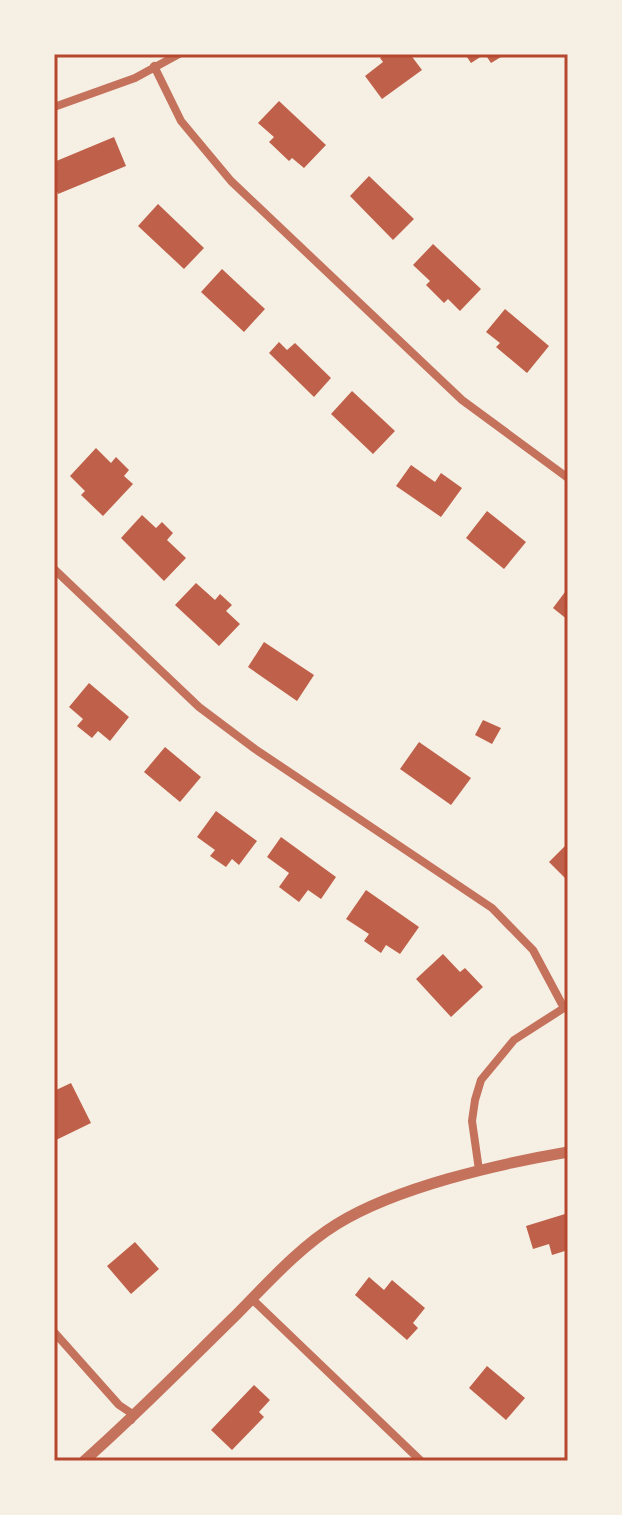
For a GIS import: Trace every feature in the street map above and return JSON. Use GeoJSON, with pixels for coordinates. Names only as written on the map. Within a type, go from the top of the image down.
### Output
{"type":"FeatureCollection","features":[{"type":"Feature","properties":{"kind":"street"},"geometry":{"type":"LineString","coordinates":[[54,107],[135,78],[179,54]]}},
{"type":"Feature","properties":{"kind":"street"},"geometry":{"type":"LineString","coordinates":[[154,66],[181,121],[231,181],[462,400],[568,478]]}},
{"type":"Feature","properties":{"kind":"street"},"geometry":{"type":"LineString","coordinates":[[54,569],[199,707],[255,749],[492,908],[533,950],[566,1007],[514,1040],[481,1080],[472,1121],[479,1170]]}},
{"type":"Feature","properties":{"kind":"street"},"geometry":{"type":"LineString","coordinates":[[84,1461],[131,1420],[294,1259],[336,1225],[397,1196],[479,1170],[568,1152]]}},
{"type":"Feature","properties":{"kind":"street"},"geometry":{"type":"LineString","coordinates":[[252,1299],[421,1461]]}},
{"type":"Feature","properties":{"kind":"street"},"geometry":{"type":"LineString","coordinates":[[54,1332],[119,1405],[131,1413],[131,1420]]}},
{"type":"Feature","properties":{"kind":"building"},"geometry":{"type":"Polygon","coordinates":[[[385,54],[410,54],[422,70],[382,99],[365,76],[383,62],[380,58],[385,54]]]}},
{"type":"Feature","properties":{"kind":"building"},"geometry":{"type":"Polygon","coordinates":[[[465,54],[485,54],[471,63],[465,54]]]}},
{"type":"Feature","properties":{"kind":"building"},"geometry":{"type":"Polygon","coordinates":[[[485,54],[506,54],[491,63],[485,54]]]}},
{"type":"Feature","properties":{"kind":"building"},"geometry":{"type":"Polygon","coordinates":[[[279,101],[326,145],[304,168],[292,158],[289,161],[269,142],[274,137],[258,123],[279,101]]]}},
{"type":"Feature","properties":{"kind":"building"},"geometry":{"type":"Polygon","coordinates":[[[114,137],[126,166],[58,194],[54,184],[54,162],[114,137]]]}},
{"type":"Feature","properties":{"kind":"building"},"geometry":{"type":"Polygon","coordinates":[[[369,176],[414,219],[393,240],[350,196],[369,176]]]}},
{"type":"Feature","properties":{"kind":"building"},"geometry":{"type":"Polygon","coordinates":[[[158,204],[204,248],[184,269],[138,226],[158,204]]]}},
{"type":"Feature","properties":{"kind":"building"},"geometry":{"type":"Polygon","coordinates":[[[433,244],[481,289],[460,311],[448,299],[444,303],[426,285],[430,281],[413,265],[433,244]]]}},
{"type":"Feature","properties":{"kind":"building"},"geometry":{"type":"Polygon","coordinates":[[[222,269],[265,309],[244,332],[201,292],[222,269]]]}},
{"type":"Feature","properties":{"kind":"building"},"geometry":{"type":"Polygon","coordinates":[[[505,309],[549,346],[527,373],[496,347],[500,343],[486,332],[505,309]]]}},
{"type":"Feature","properties":{"kind":"building"},"geometry":{"type":"Polygon","coordinates":[[[279,342],[287,350],[295,343],[331,378],[314,397],[269,353],[279,342]]]}},
{"type":"Feature","properties":{"kind":"building"},"geometry":{"type":"Polygon","coordinates":[[[352,391],[395,431],[373,454],[331,414],[352,391]]]}},
{"type":"Feature","properties":{"kind":"building"},"geometry":{"type":"Polygon","coordinates":[[[96,448],[111,463],[116,457],[129,470],[124,476],[133,484],[103,516],[81,495],[85,491],[70,476],[96,448]]]}},
{"type":"Feature","properties":{"kind":"building"},"geometry":{"type":"Polygon","coordinates":[[[411,465],[435,482],[441,473],[462,488],[441,517],[396,486],[411,465]]]}},
{"type":"Feature","properties":{"kind":"building"},"geometry":{"type":"Polygon","coordinates":[[[487,511],[526,542],[504,569],[466,538],[487,511]]]}},
{"type":"Feature","properties":{"kind":"building"},"geometry":{"type":"Polygon","coordinates":[[[142,515],[156,528],[162,522],[173,533],[167,540],[186,558],[164,581],[121,538],[142,515]]]}},
{"type":"Feature","properties":{"kind":"building"},"geometry":{"type":"Polygon","coordinates":[[[196,583],[215,600],[220,594],[232,605],[226,611],[240,624],[219,646],[175,605],[196,583]]]}},
{"type":"Feature","properties":{"kind":"building"},"geometry":{"type":"Polygon","coordinates":[[[568,588],[568,620],[553,608],[568,588]]]}},
{"type":"Feature","properties":{"kind":"building"},"geometry":{"type":"Polygon","coordinates":[[[264,642],[314,675],[297,701],[248,667],[264,642]]]}},
{"type":"Feature","properties":{"kind":"building"},"geometry":{"type":"Polygon","coordinates":[[[89,683],[129,717],[110,741],[98,731],[92,738],[77,726],[83,719],[69,707],[89,683]]]}},
{"type":"Feature","properties":{"kind":"building"},"geometry":{"type":"Polygon","coordinates":[[[483,720],[501,728],[492,744],[475,735],[483,720]]]}},
{"type":"Feature","properties":{"kind":"building"},"geometry":{"type":"Polygon","coordinates":[[[419,742],[471,778],[451,805],[400,769],[419,742]]]}},
{"type":"Feature","properties":{"kind":"building"},"geometry":{"type":"Polygon","coordinates":[[[165,747],[201,777],[180,802],[144,772],[165,747]]]}},
{"type":"Feature","properties":{"kind":"building"},"geometry":{"type":"Polygon","coordinates":[[[216,811],[257,841],[239,865],[232,859],[226,867],[210,856],[215,850],[197,837],[216,811]]]}},
{"type":"Feature","properties":{"kind":"building"},"geometry":{"type":"Polygon","coordinates":[[[281,837],[336,877],[321,899],[308,890],[299,902],[279,887],[289,873],[267,857],[281,837]]]}},
{"type":"Feature","properties":{"kind":"building"},"geometry":{"type":"Polygon","coordinates":[[[568,843],[568,881],[549,862],[568,843]]]}},
{"type":"Feature","properties":{"kind":"building"},"geometry":{"type":"Polygon","coordinates":[[[366,890],[419,927],[400,954],[386,945],[381,953],[364,941],[369,934],[346,919],[366,890]]]}},
{"type":"Feature","properties":{"kind":"building"},"geometry":{"type":"Polygon","coordinates":[[[443,954],[460,972],[465,968],[483,987],[451,1017],[416,979],[443,954]]]}},
{"type":"Feature","properties":{"kind":"building"},"geometry":{"type":"Polygon","coordinates":[[[71,1083],[91,1123],[54,1141],[54,1091],[71,1083]]]}},
{"type":"Feature","properties":{"kind":"building"},"geometry":{"type":"Polygon","coordinates":[[[565,1214],[568,1250],[552,1255],[549,1244],[533,1249],[526,1226],[565,1214]]]}},
{"type":"Feature","properties":{"kind":"building"},"geometry":{"type":"Polygon","coordinates":[[[135,1242],[159,1269],[131,1294],[107,1266],[135,1242]]]}},
{"type":"Feature","properties":{"kind":"building"},"geometry":{"type":"Polygon","coordinates":[[[369,1277],[384,1290],[392,1280],[425,1308],[413,1323],[418,1328],[407,1340],[355,1295],[369,1277]]]}},
{"type":"Feature","properties":{"kind":"building"},"geometry":{"type":"Polygon","coordinates":[[[487,1366],[525,1398],[506,1420],[469,1388],[487,1366]]]}},
{"type":"Feature","properties":{"kind":"building"},"geometry":{"type":"Polygon","coordinates":[[[254,1385],[270,1400],[259,1412],[264,1417],[232,1450],[211,1430],[254,1385]]]}}]}
